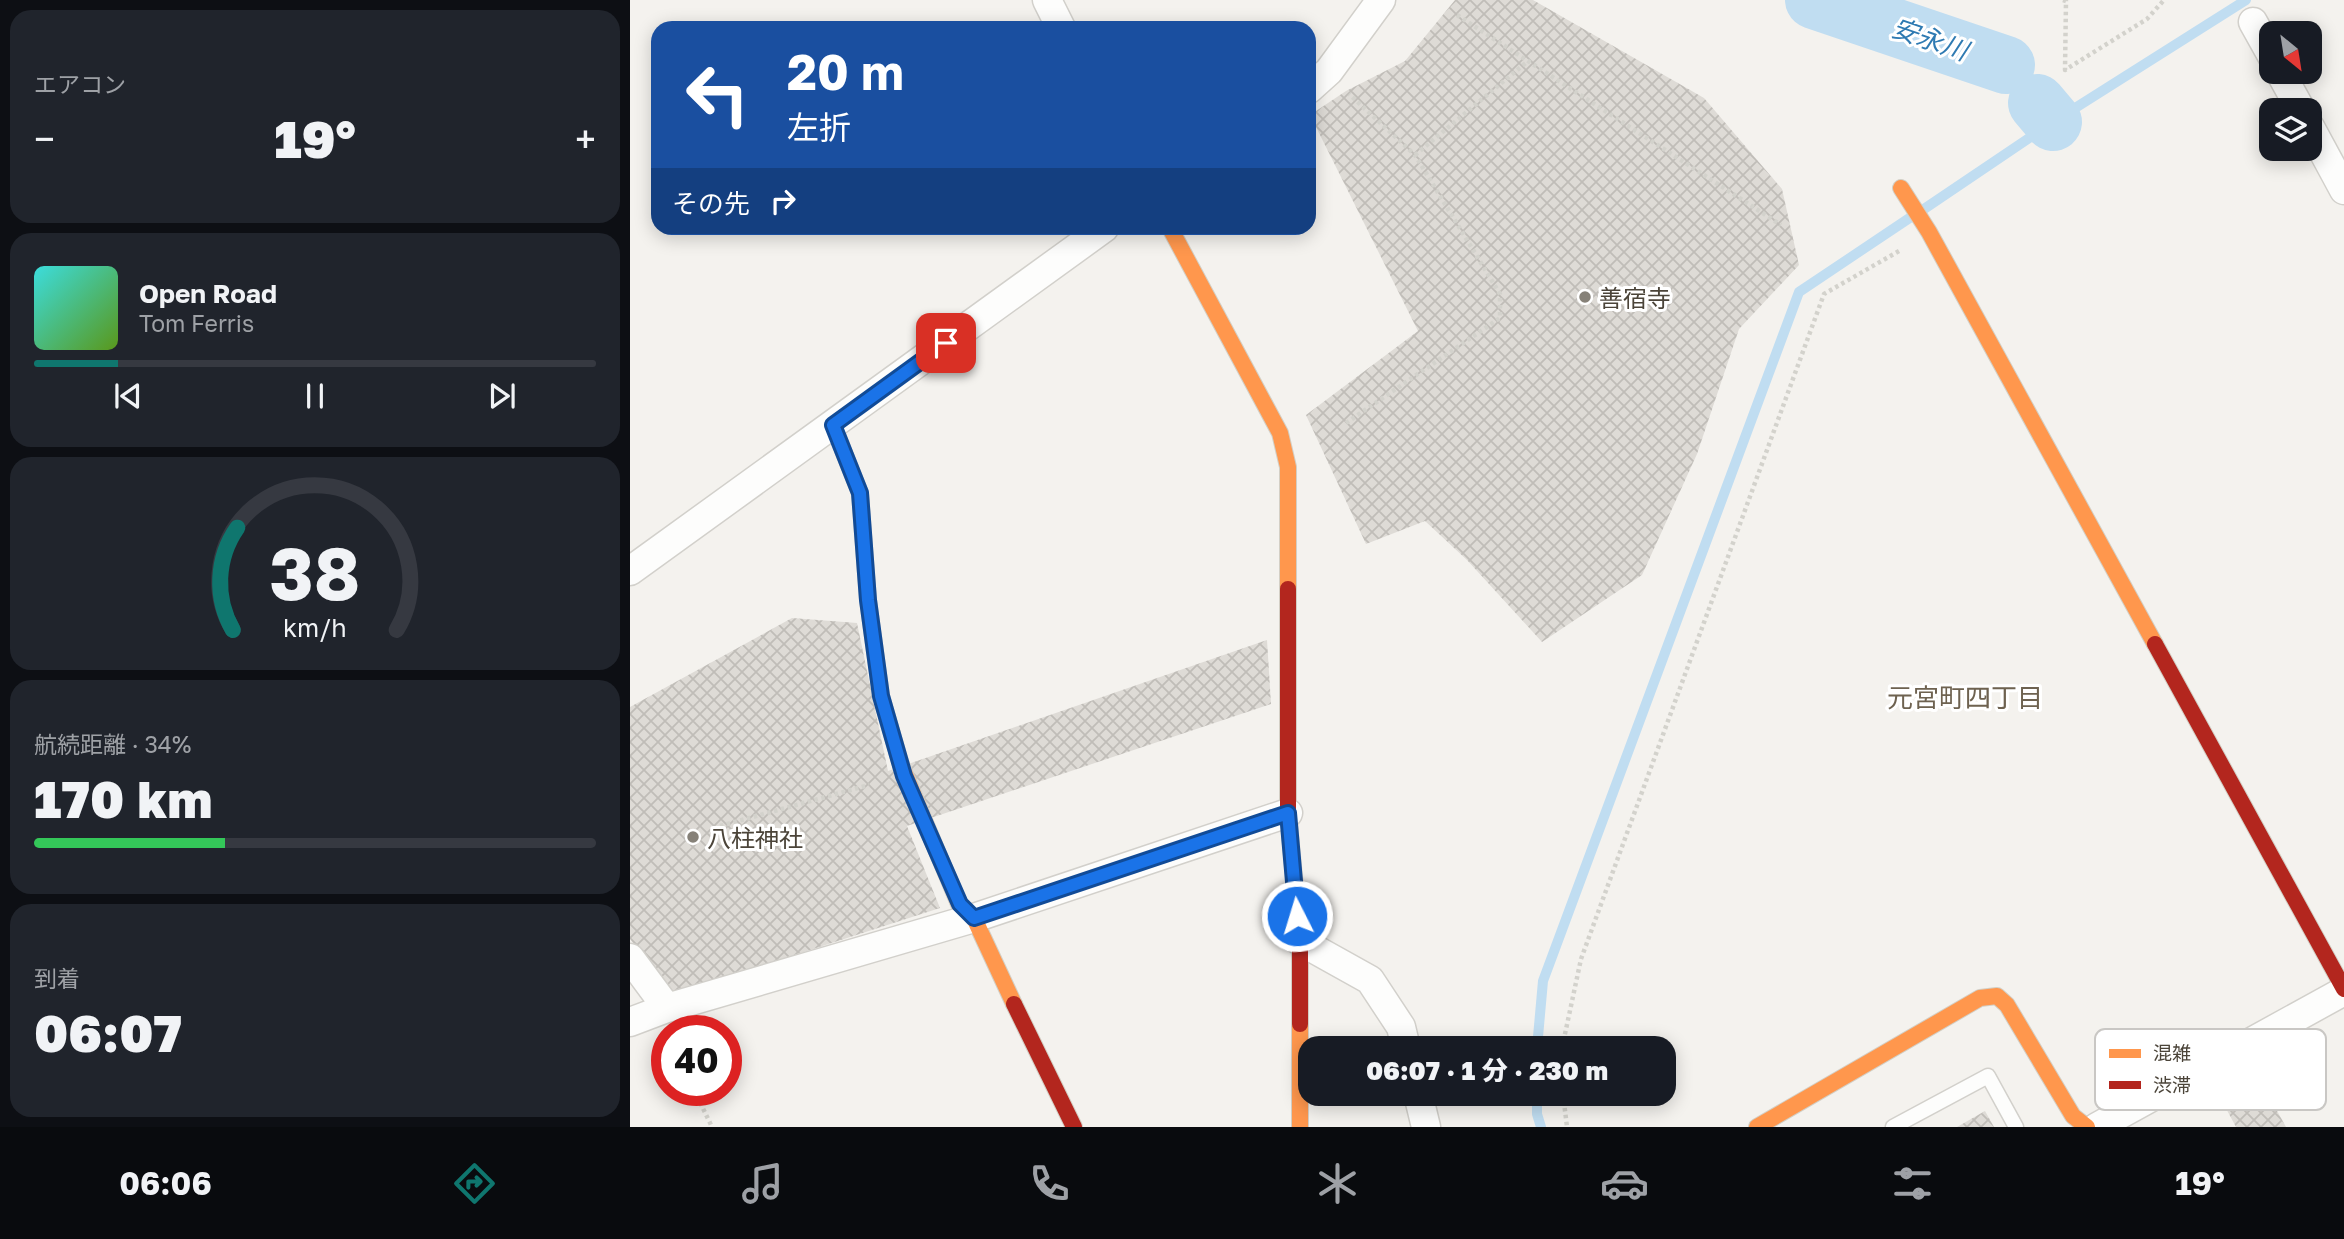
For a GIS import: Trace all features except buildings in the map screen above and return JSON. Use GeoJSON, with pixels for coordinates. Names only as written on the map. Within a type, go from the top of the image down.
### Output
{"type":"FeatureCollection","features":[{"type":"Feature","properties":{"kind":"street"},"geometry":{"type":"LineString","coordinates":[[1047,0],[1058,21]]}},
{"type":"Feature","properties":{"kind":"street"},"geometry":{"type":"LineString","coordinates":[[1316,83],[1329,71],[1381,0]]}},
{"type":"Feature","properties":{"kind":"street"},"geometry":{"type":"LineString","coordinates":[[2253,22],[2259,33]]}},
{"type":"Feature","properties":{"kind":"street"},"geometry":{"type":"LineString","coordinates":[[2322,149],[2344,190]]}},
{"type":"Feature","properties":{"kind":"street"},"geometry":{"type":"LineString","coordinates":[[1901,188],[1929,232],[2344,990],[2274,1029]]}},
{"type":"Feature","properties":{"kind":"street"},"geometry":{"type":"LineString","coordinates":[[630,571],[1094,235]]}},
{"type":"Feature","properties":{"kind":"street"},"geometry":{"type":"LineString","coordinates":[[1174,235],[1280,433],[1288,467],[1288,813],[1300,941],[1300,1127]]}},
{"type":"Feature","properties":{"kind":"street"},"geometry":{"type":"LineString","coordinates":[[833,425],[860,493],[868,600],[881,696],[904,776],[960,904],[974,918],[1074,1127]]}},
{"type":"Feature","properties":{"kind":"street"},"geometry":{"type":"LineString","coordinates":[[630,1022],[667,1007],[974,918],[1288,813]]}},
{"type":"Feature","properties":{"kind":"street"},"geometry":{"type":"LineString","coordinates":[[1300,941],[1370,980],[1401,1027],[1403,1036]]}},
{"type":"Feature","properties":{"kind":"street"},"geometry":{"type":"LineString","coordinates":[[630,958],[667,1007]]}},
{"type":"Feature","properties":{"kind":"street"},"geometry":{"type":"LineString","coordinates":[[1757,1127],[1980,998],[1997,996],[2007,1005],[2073,1116],[2087,1127]]}},
{"type":"Feature","properties":{"kind":"street"},"geometry":{"type":"LineString","coordinates":[[1421,1106],[1426,1127]]}},
{"type":"Feature","properties":{"kind":"street"},"geometry":{"type":"LineString","coordinates":[[2097,1127],[2128,1110]]}},
{"type":"Feature","properties":{"kind":"lane"},"geometry":{"type":"LineString","coordinates":[[1893,1127],[1988,1076],[2016,1127]]}},
{"type":"Feature","properties":{"kind":"path"},"geometry":{"type":"LineString","coordinates":[[2063,0],[2066,2],[2065,70],[2147,19],[2164,0]]}},
{"type":"Feature","properties":{"kind":"path"},"geometry":{"type":"LineString","coordinates":[[1457,15],[1781,225]]}},
{"type":"Feature","properties":{"kind":"path"},"geometry":{"type":"LineString","coordinates":[[1415,155],[1528,61]]}},
{"type":"Feature","properties":{"kind":"path"},"geometry":{"type":"LineString","coordinates":[[1346,91],[1415,155],[1500,294],[1500,318],[1346,424]]}},
{"type":"Feature","properties":{"kind":"path"},"geometry":{"type":"LineString","coordinates":[[1565,1036],[1581,959],[1824,295],[1929,232]]}},
{"type":"Feature","properties":{"kind":"path"},"geometry":{"type":"LineString","coordinates":[[720,826],[904,776]]}},
{"type":"Feature","properties":{"kind":"path"},"geometry":{"type":"LineString","coordinates":[[702,1106],[712,1127]]}},
{"type":"Feature","properties":{"kind":"path"},"geometry":{"type":"LineString","coordinates":[[1564,1106],[1567,1127]]}},
{"type":"Feature","properties":{"kind":"waterway","name":"安永川"},"geometry":{"type":"LineString","coordinates":[[1814,0],[2006,65]]}},
{"type":"Feature","properties":{"kind":"waterway"},"geometry":{"type":"LineString","coordinates":[[1924,209],[2053,122],[2246,0]]}},
{"type":"Feature","properties":{"kind":"waterway","name":"安永川"},"geometry":{"type":"LineString","coordinates":[[2037,103],[2053,122]]}},
{"type":"Feature","properties":{"kind":"waterway"},"geometry":{"type":"LineString","coordinates":[[1538,1036],[1543,981],[1799,292],[1911,217]]}},
{"type":"Feature","properties":{"kind":"waterway"},"geometry":{"type":"LineString","coordinates":[[1537,1106],[1541,1127]]}},
{"type":"Feature","properties":{"kind":"traffic: slow"},"geometry":{"type":"LineString","coordinates":[[1901,188],[1929,232],[2155,644]]}},
{"type":"Feature","properties":{"kind":"traffic: slow"},"geometry":{"type":"LineString","coordinates":[[1174,235],[1280,433],[1288,467],[1288,589]]}},
{"type":"Feature","properties":{"kind":"traffic: slow"},"geometry":{"type":"LineString","coordinates":[[901,765],[959,904],[974,918],[1014,1004]]}},
{"type":"Feature","properties":{"kind":"traffic: slow"},"geometry":{"type":"LineString","coordinates":[[1757,1127],[1980,998],[1997,996],[2007,1005],[2073,1116],[2087,1127]]}},
{"type":"Feature","properties":{"kind":"traffic: slow"},"geometry":{"type":"LineString","coordinates":[[1300,1024],[1300,1127]]}},
{"type":"Feature","properties":{"kind":"traffic: jam"},"geometry":{"type":"LineString","coordinates":[[833,425],[860,493],[868,600],[881,696],[901,765]]}},
{"type":"Feature","properties":{"kind":"traffic: jam"},"geometry":{"type":"LineString","coordinates":[[1288,589],[1288,813],[1300,941],[1300,1024]]}},
{"type":"Feature","properties":{"kind":"traffic: jam"},"geometry":{"type":"LineString","coordinates":[[2155,644],[2344,989]]}},
{"type":"Feature","properties":{"kind":"traffic: jam"},"geometry":{"type":"LineString","coordinates":[[1014,1004],[1074,1127]]}},
{"type":"Feature","properties":{"kind":"place","name":"善宿寺"},"geometry":{"type":"Point","coordinates":[1585,297]}},
{"type":"Feature","properties":{"kind":"place","name":"八柱神社"},"geometry":{"type":"Point","coordinates":[693,837]}},
{"type":"Feature","properties":{"kind":"district","name":"元宮町四丁目"},"geometry":{"type":"Point","coordinates":[1965,697]}},
{"type":"Feature","properties":{"kind":"route"},"geometry":{"type":"LineString","coordinates":[[946,343],[833,425],[860,493],[868,600],[881,696],[904,776],[960,904],[974,918],[1288,813],[1297,916]]}}]}
